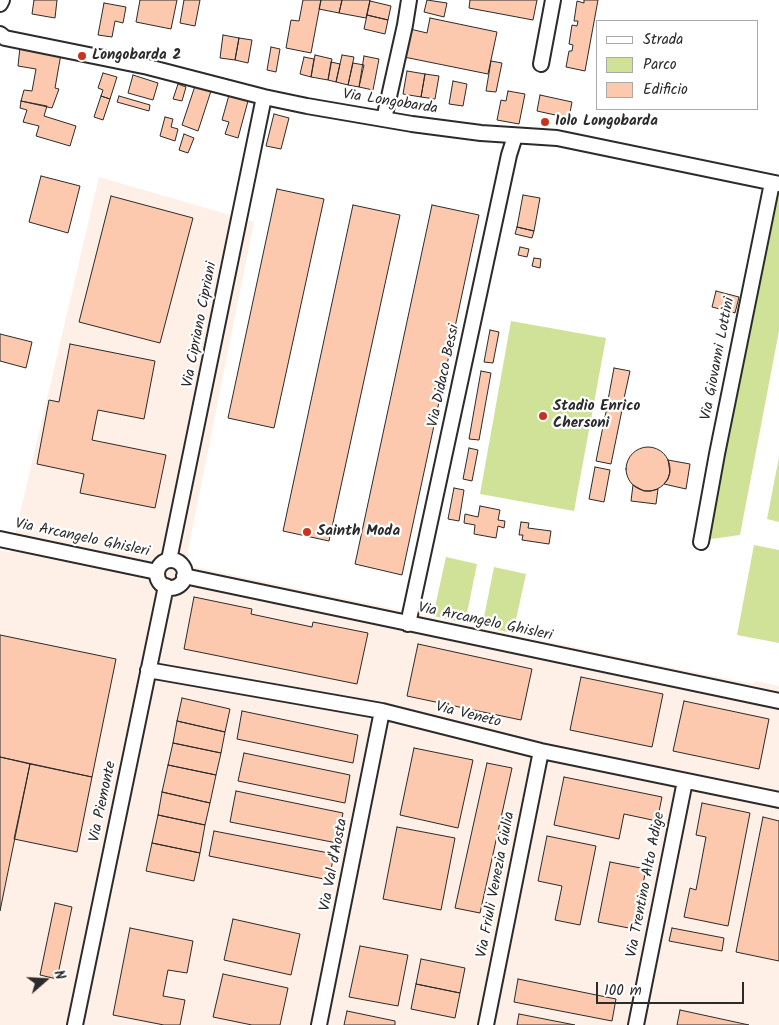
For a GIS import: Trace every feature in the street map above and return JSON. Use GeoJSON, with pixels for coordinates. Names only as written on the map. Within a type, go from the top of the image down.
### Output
{"type":"FeatureCollection","features":[{"type":"Feature","properties":{"kind":"street"},"geometry":{"type":"LineString","coordinates":[[0,4],[2,0]]}},
{"type":"Feature","properties":{"kind":"street"},"geometry":{"type":"LineString","coordinates":[[384,119],[409,0]]}},
{"type":"Feature","properties":{"kind":"street"},"geometry":{"type":"LineString","coordinates":[[541,64],[553,0]]}},
{"type":"Feature","properties":{"kind":"street","name":"Via Longobarda"},"geometry":{"type":"LineString","coordinates":[[0,34],[5,38],[148,67],[307,106],[412,124],[515,136],[557,138],[775,184]]}},
{"type":"Feature","properties":{"kind":"street","name":"Via Cipriano Cipriani"},"geometry":{"type":"LineString","coordinates":[[169,560],[264,96]]}},
{"type":"Feature","properties":{"kind":"street","name":"Via Didaco Bessi"},"geometry":{"type":"LineString","coordinates":[[408,624],[509,155],[515,136]]}},
{"type":"Feature","properties":{"kind":"street","name":"Via Giovanni Lottini"},"geometry":{"type":"LineString","coordinates":[[701,542],[717,454],[775,184]]}},
{"type":"Feature","properties":{"kind":"street","name":"Via Arcangelo Ghisleri"},"geometry":{"type":"LineString","coordinates":[[0,539],[157,572]]}},
{"type":"Feature","properties":{"kind":"street","name":"Via Arcangelo Ghisleri"},"geometry":{"type":"LineString","coordinates":[[166,586],[159,581],[157,572],[161,564],[174,560],[181,564],[185,572],[184,576],[779,701]]}},
{"type":"Feature","properties":{"kind":"street"},"geometry":{"type":"LineString","coordinates":[[166,586],[170,588],[178,586],[184,576]]}},
{"type":"Feature","properties":{"kind":"street","name":"Via Piemonte"},"geometry":{"type":"LineString","coordinates":[[75,1025],[166,586]]}},
{"type":"Feature","properties":{"kind":"street","name":"Via Veneto"},"geometry":{"type":"LineString","coordinates":[[148,670],[382,711],[540,750],[779,800]]}},
{"type":"Feature","properties":{"kind":"street","name":"Via Val d'Aosta"},"geometry":{"type":"LineString","coordinates":[[319,1025],[382,711]]}},
{"type":"Feature","properties":{"kind":"street","name":"Via Friuli Venezia Giulia"},"geometry":{"type":"LineString","coordinates":[[486,1025],[540,750]]}},
{"type":"Feature","properties":{"kind":"street","name":"Via Trentino Alto Adige"},"geometry":{"type":"LineString","coordinates":[[636,1025],[685,781]]}},
{"type":"Feature","properties":{"kind":"shaded area"},"geometry":{"type":"Polygon","coordinates":[[[99,177],[254,222],[185,565],[678,669],[754,684],[755,681],[779,686],[779,1025],[0,1025],[0,550],[11,552],[99,177]]]}},
{"type":"Feature","properties":{"kind":"green space"},"geometry":{"type":"Polygon","coordinates":[[[779,194],[779,331],[740,535],[711,539],[707,548],[775,198],[779,194]]]}},
{"type":"Feature","properties":{"kind":"green space","name":"Stadio Enrico Chersoni"},"geometry":{"type":"Polygon","coordinates":[[[511,321],[606,338],[574,511],[480,494],[511,321]]]}},
{"type":"Feature","properties":{"kind":"green space"},"geometry":{"type":"Polygon","coordinates":[[[779,457],[779,522],[767,519],[779,457]]]}},
{"type":"Feature","properties":{"kind":"green space"},"geometry":{"type":"Polygon","coordinates":[[[754,545],[779,550],[779,643],[737,635],[754,545]]]}},
{"type":"Feature","properties":{"kind":"green space"},"geometry":{"type":"Polygon","coordinates":[[[446,557],[477,564],[465,623],[433,616],[446,557]]]}},
{"type":"Feature","properties":{"kind":"green space"},"geometry":{"type":"Polygon","coordinates":[[[494,567],[526,574],[513,633],[482,627],[494,567]]]}},
{"type":"Feature","properties":{"kind":"building"},"geometry":{"type":"Polygon","coordinates":[[[34,0],[57,0],[55,18],[32,14],[34,0]]]}},
{"type":"Feature","properties":{"kind":"building"},"geometry":{"type":"Polygon","coordinates":[[[140,0],[177,0],[171,29],[136,22],[140,0]]]}},
{"type":"Feature","properties":{"kind":"building"},"geometry":{"type":"Polygon","coordinates":[[[184,0],[200,0],[195,26],[180,23],[184,0]]]}},
{"type":"Feature","properties":{"kind":"building"},"geometry":{"type":"Polygon","coordinates":[[[303,0],[321,0],[311,53],[286,48],[291,20],[299,21],[303,0]]]}},
{"type":"Feature","properties":{"kind":"building"},"geometry":{"type":"Polygon","coordinates":[[[321,0],[342,0],[339,13],[319,9],[321,0]]]}},
{"type":"Feature","properties":{"kind":"building"},"geometry":{"type":"Polygon","coordinates":[[[342,0],[370,0],[366,18],[339,13],[342,0]]]}},
{"type":"Feature","properties":{"kind":"building"},"geometry":{"type":"Polygon","coordinates":[[[427,0],[447,3],[444,17],[424,12],[427,0]]]}},
{"type":"Feature","properties":{"kind":"building"},"geometry":{"type":"Polygon","coordinates":[[[470,0],[537,0],[533,20],[469,8],[470,0]]]}},
{"type":"Feature","properties":{"kind":"building"},"geometry":{"type":"Polygon","coordinates":[[[584,0],[598,0],[585,71],[566,67],[569,51],[572,51],[573,45],[569,44],[572,25],[577,26],[578,21],[574,21],[577,1],[584,3],[584,0]]]}},
{"type":"Feature","properties":{"kind":"building"},"geometry":{"type":"Polygon","coordinates":[[[370,1],[391,6],[388,20],[367,15],[370,1]]]}},
{"type":"Feature","properties":{"kind":"building"},"geometry":{"type":"Polygon","coordinates":[[[104,3],[126,7],[123,23],[115,21],[112,37],[98,35],[104,3]]]}},
{"type":"Feature","properties":{"kind":"building"},"geometry":{"type":"Polygon","coordinates":[[[367,15],[388,20],[385,34],[364,29],[367,15]]]}},
{"type":"Feature","properties":{"kind":"building"},"geometry":{"type":"Polygon","coordinates":[[[430,18],[497,32],[488,74],[404,57],[410,29],[427,33],[430,18]]]}},
{"type":"Feature","properties":{"kind":"building"},"geometry":{"type":"Polygon","coordinates":[[[223,35],[239,38],[235,60],[220,58],[223,35]]]}},
{"type":"Feature","properties":{"kind":"building"},"geometry":{"type":"Polygon","coordinates":[[[239,38],[252,40],[248,63],[235,60],[239,38]]]}},
{"type":"Feature","properties":{"kind":"building"},"geometry":{"type":"Polygon","coordinates":[[[20,47],[61,54],[55,88],[59,89],[52,108],[21,101],[24,90],[32,91],[36,69],[18,66],[20,47]]]}},
{"type":"Feature","properties":{"kind":"building"},"geometry":{"type":"Polygon","coordinates":[[[271,47],[280,49],[276,72],[267,70],[271,47]]]}},
{"type":"Feature","properties":{"kind":"building"},"geometry":{"type":"Polygon","coordinates":[[[315,55],[332,59],[328,80],[311,77],[315,55]]]}},
{"type":"Feature","properties":{"kind":"building"},"geometry":{"type":"Polygon","coordinates":[[[342,55],[354,57],[348,85],[336,82],[342,55]]]}},
{"type":"Feature","properties":{"kind":"building"},"geometry":{"type":"Polygon","coordinates":[[[364,56],[379,59],[373,90],[359,87],[364,56]]]}},
{"type":"Feature","properties":{"kind":"building"},"geometry":{"type":"Polygon","coordinates":[[[304,57],[314,59],[311,77],[300,74],[304,57]]]}},
{"type":"Feature","properties":{"kind":"building"},"geometry":{"type":"Polygon","coordinates":[[[491,61],[502,63],[496,92],[486,91],[491,61]]]}},
{"type":"Feature","properties":{"kind":"building"},"geometry":{"type":"Polygon","coordinates":[[[331,62],[340,64],[336,82],[328,80],[331,62]]]}},
{"type":"Feature","properties":{"kind":"building"},"geometry":{"type":"Polygon","coordinates":[[[353,63],[364,65],[359,87],[348,85],[353,63]]]}},
{"type":"Feature","properties":{"kind":"building"},"geometry":{"type":"Polygon","coordinates":[[[407,71],[425,74],[421,97],[403,94],[407,71]]]}},
{"type":"Feature","properties":{"kind":"building"},"geometry":{"type":"Polygon","coordinates":[[[103,73],[117,77],[110,99],[101,96],[103,90],[98,88],[103,73]]]}},
{"type":"Feature","properties":{"kind":"building"},"geometry":{"type":"Polygon","coordinates":[[[425,74],[439,76],[435,99],[421,97],[425,74]]]}},
{"type":"Feature","properties":{"kind":"building"},"geometry":{"type":"Polygon","coordinates":[[[133,75],[158,83],[153,100],[128,93],[133,75]]]}},
{"type":"Feature","properties":{"kind":"building"},"geometry":{"type":"Polygon","coordinates":[[[453,81],[467,84],[463,106],[449,104],[453,81]]]}},
{"type":"Feature","properties":{"kind":"building"},"geometry":{"type":"Polygon","coordinates":[[[178,84],[186,87],[182,101],[173,99],[178,84]]]}},
{"type":"Feature","properties":{"kind":"building"},"geometry":{"type":"Polygon","coordinates":[[[195,86],[211,91],[198,131],[182,125],[195,86]]]}},
{"type":"Feature","properties":{"kind":"building"},"geometry":{"type":"Polygon","coordinates":[[[508,91],[525,94],[519,124],[497,120],[501,100],[506,101],[508,91]]]}},
{"type":"Feature","properties":{"kind":"building"},"geometry":{"type":"Polygon","coordinates":[[[229,95],[248,101],[238,138],[225,134],[229,122],[222,120],[229,95]]]}},
{"type":"Feature","properties":{"kind":"building"},"geometry":{"type":"Polygon","coordinates":[[[540,95],[572,102],[569,118],[537,111],[540,95]]]}},
{"type":"Feature","properties":{"kind":"building"},"geometry":{"type":"Polygon","coordinates":[[[101,96],[110,99],[103,120],[94,117],[101,96]]]}},
{"type":"Feature","properties":{"kind":"building"},"geometry":{"type":"Polygon","coordinates":[[[119,96],[150,105],[149,111],[117,102],[119,96]]]}},
{"type":"Feature","properties":{"kind":"building"},"geometry":{"type":"Polygon","coordinates":[[[21,101],[47,106],[44,116],[76,126],[70,146],[36,136],[39,126],[23,122],[27,110],[20,108],[21,101]]]}},
{"type":"Feature","properties":{"kind":"building"},"geometry":{"type":"Polygon","coordinates":[[[274,114],[289,118],[281,149],[266,146],[274,114]]]}},
{"type":"Feature","properties":{"kind":"building"},"geometry":{"type":"Polygon","coordinates":[[[165,117],[173,119],[171,127],[178,129],[175,141],[160,136],[165,117]]]}},
{"type":"Feature","properties":{"kind":"building"},"geometry":{"type":"Polygon","coordinates":[[[184,134],[194,138],[188,153],[179,150],[184,134]]]}},
{"type":"Feature","properties":{"kind":"building"},"geometry":{"type":"Polygon","coordinates":[[[41,176],[80,186],[68,233],[29,222],[41,176]]]}},
{"type":"Feature","properties":{"kind":"building"},"geometry":{"type":"Polygon","coordinates":[[[277,189],[324,199],[274,428],[228,418],[277,189]]]}},
{"type":"Feature","properties":{"kind":"building"},"geometry":{"type":"Polygon","coordinates":[[[523,195],[540,198],[534,231],[517,227],[523,195]]]}},
{"type":"Feature","properties":{"kind":"building"},"geometry":{"type":"Polygon","coordinates":[[[111,196],[193,218],[160,343],[79,322],[111,196]]]}},
{"type":"Feature","properties":{"kind":"building"},"geometry":{"type":"Polygon","coordinates":[[[353,205],[400,215],[329,541],[283,531],[353,205]]]}},
{"type":"Feature","properties":{"kind":"building"},"geometry":{"type":"Polygon","coordinates":[[[432,205],[479,215],[402,575],[355,564],[432,205]]]}},
{"type":"Feature","properties":{"kind":"building"},"geometry":{"type":"Polygon","coordinates":[[[517,227],[534,231],[532,238],[515,234],[517,227]]]}},
{"type":"Feature","properties":{"kind":"building"},"geometry":{"type":"Polygon","coordinates":[[[520,247],[529,249],[527,257],[518,255],[520,247]]]}},
{"type":"Feature","properties":{"kind":"building"},"geometry":{"type":"Polygon","coordinates":[[[534,258],[541,259],[540,268],[532,266],[534,258]]]}},
{"type":"Feature","properties":{"kind":"building"},"geometry":{"type":"Polygon","coordinates":[[[716,291],[739,297],[735,313],[712,307],[716,291]]]}},
{"type":"Feature","properties":{"kind":"building"},"geometry":{"type":"Polygon","coordinates":[[[490,330],[499,332],[493,363],[484,362],[490,330]]]}},
{"type":"Feature","properties":{"kind":"building"},"geometry":{"type":"Polygon","coordinates":[[[0,334],[32,342],[26,368],[0,361],[0,334]]]}},
{"type":"Feature","properties":{"kind":"building"},"geometry":{"type":"Polygon","coordinates":[[[70,344],[155,361],[144,419],[98,410],[92,440],[166,455],[155,508],[80,493],[84,474],[37,464],[49,400],[59,402],[70,344]]]}},
{"type":"Feature","properties":{"kind":"building"},"geometry":{"type":"Polygon","coordinates":[[[614,368],[630,371],[623,403],[608,400],[614,368]]]}},
{"type":"Feature","properties":{"kind":"building"},"geometry":{"type":"Polygon","coordinates":[[[481,371],[491,373],[479,440],[469,439],[481,371]]]}},
{"type":"Feature","properties":{"kind":"building"},"geometry":{"type":"Polygon","coordinates":[[[607,407],[622,410],[611,464],[596,461],[607,407]]]}},
{"type":"Feature","properties":{"kind":"building"},"geometry":{"type":"Polygon","coordinates":[[[644,447],[652,447],[664,453],[670,469],[664,485],[652,491],[644,491],[632,485],[626,473],[626,465],[632,453],[644,447]]]}},
{"type":"Feature","properties":{"kind":"building"},"geometry":{"type":"Polygon","coordinates":[[[469,448],[478,450],[472,481],[463,479],[469,448]]]}},
{"type":"Feature","properties":{"kind":"building"},"geometry":{"type":"Polygon","coordinates":[[[668,460],[690,464],[686,489],[664,484],[670,472],[668,460]]]}},
{"type":"Feature","properties":{"kind":"building"},"geometry":{"type":"Polygon","coordinates":[[[595,467],[610,470],[604,502],[589,499],[595,467]]]}},
{"type":"Feature","properties":{"kind":"building"},"geometry":{"type":"Polygon","coordinates":[[[633,485],[644,491],[658,489],[656,504],[631,501],[633,485]]]}},
{"type":"Feature","properties":{"kind":"building"},"geometry":{"type":"Polygon","coordinates":[[[454,488],[464,490],[459,521],[448,519],[454,488]]]}},
{"type":"Feature","properties":{"kind":"building"},"geometry":{"type":"Polygon","coordinates":[[[480,506],[500,510],[498,520],[505,521],[504,528],[498,526],[496,538],[474,534],[475,525],[464,523],[465,514],[478,517],[480,506]]]}},
{"type":"Feature","properties":{"kind":"building"},"geometry":{"type":"Polygon","coordinates":[[[521,522],[529,523],[528,528],[551,531],[549,544],[522,540],[523,535],[519,535],[521,522]]]}},
{"type":"Feature","properties":{"kind":"building"},"geometry":{"type":"Polygon","coordinates":[[[194,597],[252,609],[251,614],[312,627],[313,622],[368,633],[357,684],[184,649],[194,597]]]}},
{"type":"Feature","properties":{"kind":"building"},"geometry":{"type":"Polygon","coordinates":[[[0,635],[116,659],[92,777],[0,757],[0,635]]]}},
{"type":"Feature","properties":{"kind":"building"},"geometry":{"type":"Polygon","coordinates":[[[418,644],[532,669],[521,720],[407,696],[418,644]]]}},
{"type":"Feature","properties":{"kind":"building"},"geometry":{"type":"Polygon","coordinates":[[[581,677],[663,694],[652,747],[570,730],[581,677]]]}},
{"type":"Feature","properties":{"kind":"building"},"geometry":{"type":"Polygon","coordinates":[[[182,698],[230,709],[225,732],[177,721],[182,698]]]}},
{"type":"Feature","properties":{"kind":"building"},"geometry":{"type":"Polygon","coordinates":[[[684,701],[769,719],[759,769],[673,751],[684,701]]]}},
{"type":"Feature","properties":{"kind":"building"},"geometry":{"type":"Polygon","coordinates":[[[242,711],[358,735],[353,763],[237,739],[242,711]]]}},
{"type":"Feature","properties":{"kind":"building"},"geometry":{"type":"Polygon","coordinates":[[[177,721],[225,732],[221,753],[173,743],[177,721]]]}},
{"type":"Feature","properties":{"kind":"building"},"geometry":{"type":"Polygon","coordinates":[[[173,743],[221,753],[216,775],[168,765],[173,743]]]}},
{"type":"Feature","properties":{"kind":"building"},"geometry":{"type":"Polygon","coordinates":[[[414,748],[473,760],[458,828],[400,815],[414,748]]]}},
{"type":"Feature","properties":{"kind":"building"},"geometry":{"type":"Polygon","coordinates":[[[244,753],[350,775],[345,803],[238,781],[244,753]]]}},
{"type":"Feature","properties":{"kind":"building"},"geometry":{"type":"Polygon","coordinates":[[[0,757],[30,764],[0,911],[0,757]]]}},
{"type":"Feature","properties":{"kind":"building"},"geometry":{"type":"Polygon","coordinates":[[[487,763],[512,768],[480,913],[455,908],[487,763]]]}},
{"type":"Feature","properties":{"kind":"building"},"geometry":{"type":"Polygon","coordinates":[[[30,764],[92,777],[77,852],[14,839],[30,764]]]}},
{"type":"Feature","properties":{"kind":"building"},"geometry":{"type":"Polygon","coordinates":[[[168,765],[216,775],[210,803],[162,792],[168,765]]]}},
{"type":"Feature","properties":{"kind":"building"},"geometry":{"type":"Polygon","coordinates":[[[564,777],[662,797],[657,821],[624,814],[619,839],[554,825],[564,777]]]}},
{"type":"Feature","properties":{"kind":"building"},"geometry":{"type":"Polygon","coordinates":[[[236,791],[343,813],[337,843],[230,822],[236,791]]]}},
{"type":"Feature","properties":{"kind":"building"},"geometry":{"type":"Polygon","coordinates":[[[162,792],[210,803],[205,825],[158,815],[162,792]]]}},
{"type":"Feature","properties":{"kind":"building"},"geometry":{"type":"Polygon","coordinates":[[[702,803],[750,813],[728,926],[684,917],[690,888],[696,890],[706,837],[696,835],[702,803]]]}},
{"type":"Feature","properties":{"kind":"building"},"geometry":{"type":"Polygon","coordinates":[[[158,815],[205,825],[200,853],[152,843],[158,815]]]}},
{"type":"Feature","properties":{"kind":"building"},"geometry":{"type":"Polygon","coordinates":[[[763,817],[779,821],[779,961],[736,952],[763,817]]]}},
{"type":"Feature","properties":{"kind":"building"},"geometry":{"type":"Polygon","coordinates":[[[397,827],[455,838],[441,910],[383,899],[397,827]]]}},
{"type":"Feature","properties":{"kind":"building"},"geometry":{"type":"Polygon","coordinates":[[[214,831],[334,854],[329,880],[209,856],[214,831]]]}},
{"type":"Feature","properties":{"kind":"building"},"geometry":{"type":"Polygon","coordinates":[[[547,836],[596,846],[580,925],[555,920],[562,886],[538,881],[547,836]]]}},
{"type":"Feature","properties":{"kind":"building"},"geometry":{"type":"Polygon","coordinates":[[[152,843],[200,853],[194,881],[146,871],[152,843]]]}},
{"type":"Feature","properties":{"kind":"building"},"geometry":{"type":"Polygon","coordinates":[[[610,862],[646,869],[634,929],[598,922],[610,862]]]}},
{"type":"Feature","properties":{"kind":"building"},"geometry":{"type":"Polygon","coordinates":[[[55,903],[72,907],[57,979],[40,975],[55,903]]]}},
{"type":"Feature","properties":{"kind":"building"},"geometry":{"type":"Polygon","coordinates":[[[233,919],[300,934],[291,975],[224,960],[233,919]]]}},
{"type":"Feature","properties":{"kind":"building"},"geometry":{"type":"Polygon","coordinates":[[[130,928],[193,941],[187,973],[168,970],[163,996],[185,1000],[180,1025],[164,1025],[113,1015],[130,928]]]}},
{"type":"Feature","properties":{"kind":"building"},"geometry":{"type":"Polygon","coordinates":[[[672,928],[724,938],[722,951],[669,941],[672,928]]]}},
{"type":"Feature","properties":{"kind":"building"},"geometry":{"type":"Polygon","coordinates":[[[360,946],[408,955],[398,1006],[349,997],[360,946]]]}},
{"type":"Feature","properties":{"kind":"building"},"geometry":{"type":"Polygon","coordinates":[[[421,959],[465,968],[460,993],[416,984],[421,959]]]}},
{"type":"Feature","properties":{"kind":"building"},"geometry":{"type":"Polygon","coordinates":[[[223,974],[288,988],[280,1025],[252,1025],[213,1017],[223,974]]]}},
{"type":"Feature","properties":{"kind":"building"},"geometry":{"type":"Polygon","coordinates":[[[518,979],[616,999],[612,1021],[514,1002],[518,979]]]}},
{"type":"Feature","properties":{"kind":"building"},"geometry":{"type":"Polygon","coordinates":[[[416,984],[460,993],[455,1018],[411,1009],[416,984]]]}},
{"type":"Feature","properties":{"kind":"building"},"geometry":{"type":"Polygon","coordinates":[[[680,1010],[749,1025],[677,1025],[680,1010]]]}},
{"type":"Feature","properties":{"kind":"building"},"geometry":{"type":"Polygon","coordinates":[[[347,1011],[395,1021],[395,1025],[344,1025],[347,1011]]]}},
{"type":"Feature","properties":{"kind":"building"},"geometry":{"type":"Polygon","coordinates":[[[519,1014],[575,1025],[517,1025],[519,1014]]]}},
{"type":"Feature","properties":{"kind":"place","name":"Longobarda 2"},"geometry":{"type":"Point","coordinates":[82,56]}},
{"type":"Feature","properties":{"kind":"place","name":"Iolo Longobarda"},"geometry":{"type":"Point","coordinates":[545,122]}},
{"type":"Feature","properties":{"kind":"place","name":"Stadio Enrico Chersoni"},"geometry":{"type":"Point","coordinates":[543,416]}},
{"type":"Feature","properties":{"kind":"place","name":"Sainth Moda"},"geometry":{"type":"Point","coordinates":[307,532]}}]}
